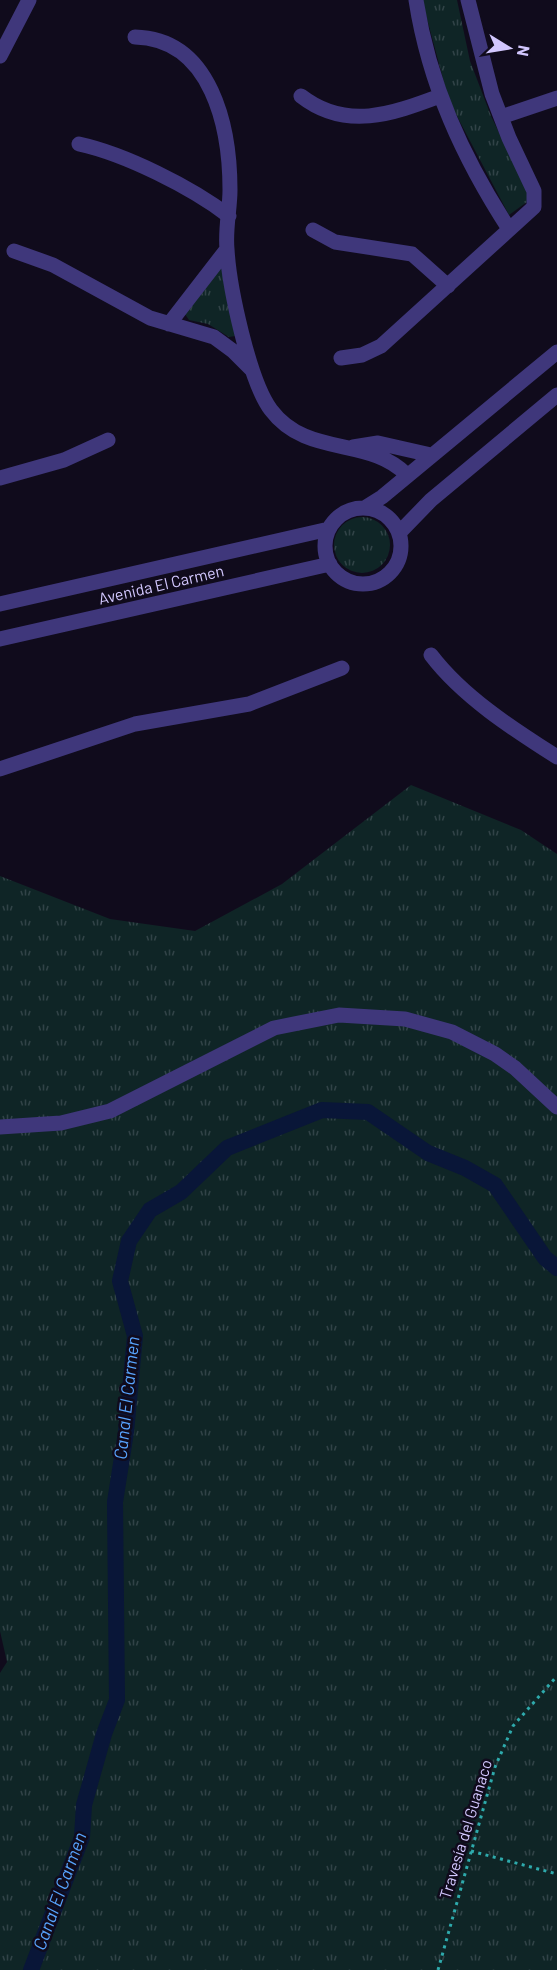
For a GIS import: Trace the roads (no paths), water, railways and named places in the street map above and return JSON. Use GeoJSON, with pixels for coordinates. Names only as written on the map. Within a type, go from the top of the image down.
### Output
{"type":"FeatureCollection","features":[{"type":"Feature","properties":{"kind":"street"},"geometry":{"type":"LineString","coordinates":[[0,57],[29,0]]}},
{"type":"Feature","properties":{"kind":"street"},"geometry":{"type":"LineString","coordinates":[[417,0],[424,42],[440,96],[469,162],[510,229]]}},
{"type":"Feature","properties":{"kind":"street"},"geometry":{"type":"LineString","coordinates":[[341,358],[362,356],[381,346],[532,211],[536,197],[501,117],[485,71],[468,0]]}},
{"type":"Feature","properties":{"kind":"street"},"geometry":{"type":"LineString","coordinates":[[135,37],[156,39],[181,52],[196,67],[211,89],[217,103],[228,156],[229,216],[226,249],[253,372],[266,402],[288,427],[313,441],[348,448],[390,461],[407,475]]}},
{"type":"Feature","properties":{"kind":"street"},"geometry":{"type":"LineString","coordinates":[[301,96],[328,112],[361,118],[388,113],[440,96]]}},
{"type":"Feature","properties":{"kind":"street"},"geometry":{"type":"LineString","coordinates":[[501,117],[555,96]]}},
{"type":"Feature","properties":{"kind":"street"},"geometry":{"type":"LineString","coordinates":[[79,144],[114,153],[209,202],[229,216]]}},
{"type":"Feature","properties":{"kind":"street"},"geometry":{"type":"LineString","coordinates":[[313,230],[335,242],[412,254],[447,286]]}},
{"type":"Feature","properties":{"kind":"street"},"geometry":{"type":"LineString","coordinates":[[169,324],[226,249]]}},
{"type":"Feature","properties":{"kind":"street"},"geometry":{"type":"LineString","coordinates":[[14,252],[53,265],[137,311],[169,324],[214,337],[233,351],[253,372]]}},
{"type":"Feature","properties":{"kind":"street"},"geometry":{"type":"LineString","coordinates":[[366,507],[389,517],[399,533],[401,548],[398,561],[390,573],[378,581],[365,584],[351,582],[338,575],[330,564],[325,546],[329,529],[341,514],[366,507],[557,352]]}},
{"type":"Feature","properties":{"kind":"street"},"geometry":{"type":"LineString","coordinates":[[399,533],[431,500],[557,395]]}},
{"type":"Feature","properties":{"kind":"street"},"geometry":{"type":"LineString","coordinates":[[0,478],[64,460],[108,440]]}},
{"type":"Feature","properties":{"kind":"street"},"geometry":{"type":"LineString","coordinates":[[348,448],[378,443],[431,455]]}},
{"type":"Feature","properties":{"kind":"street","name":"Avenida El Carmen"},"geometry":{"type":"LineString","coordinates":[[0,604],[329,529]]}},
{"type":"Feature","properties":{"kind":"street","name":"Avenida El Carmen"},"geometry":{"type":"LineString","coordinates":[[0,639],[330,564]]}},
{"type":"Feature","properties":{"kind":"street"},"geometry":{"type":"LineString","coordinates":[[431,655],[453,679],[501,719],[557,757]]}},
{"type":"Feature","properties":{"kind":"street"},"geometry":{"type":"LineString","coordinates":[[0,770],[127,726],[249,704],[342,668]]}},
{"type":"Feature","properties":{"kind":"street"},"geometry":{"type":"LineString","coordinates":[[0,1127],[61,1123],[110,1111],[274,1028],[339,1015],[394,1017],[452,1032],[474,1042],[515,1068],[557,1107]]}},
{"type":"Feature","properties":{"kind":"waterway","name":"Canal El Carmen"},"geometry":{"type":"LineString","coordinates":[[31,1970],[82,1837],[84,1805],[104,1734],[117,1700],[115,1502],[126,1432],[135,1336],[120,1281],[129,1241],[150,1210],[181,1192],[227,1148],[322,1110],[368,1112],[428,1153],[465,1168],[495,1185],[545,1258],[557,1268]]}}]}
